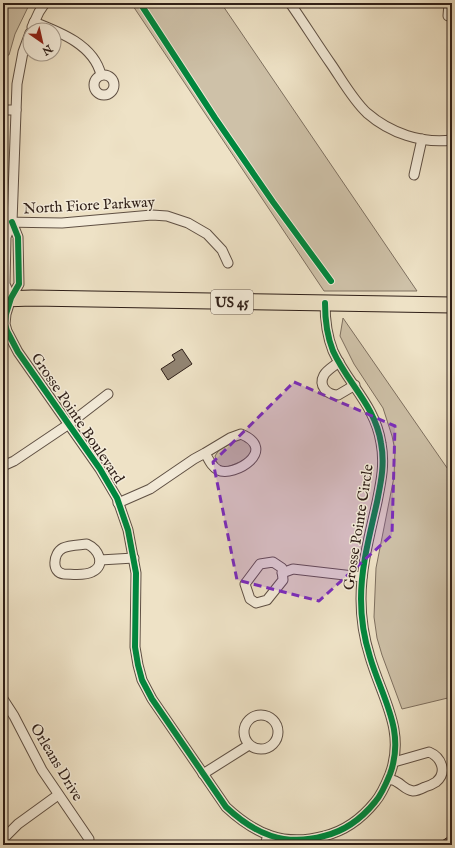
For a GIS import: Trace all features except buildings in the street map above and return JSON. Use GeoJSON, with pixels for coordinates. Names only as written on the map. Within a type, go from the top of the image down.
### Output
{"type":"FeatureCollection","features":[{"type":"Feature","properties":{"kind":"main road","name":"US 45"},"geometry":{"type":"LineString","coordinates":[[7,299],[452,306]]}},
{"type":"Feature","properties":{"kind":"street","name":"Grosse Pointe Boulevard"},"geometry":{"type":"LineString","coordinates":[[35,22],[45,3]]}},
{"type":"Feature","properties":{"kind":"street"},"geometry":{"type":"LineString","coordinates":[[290,3],[349,91],[366,112],[382,124],[400,133],[434,141],[452,140]]}},
{"type":"Feature","properties":{"kind":"street"},"geometry":{"type":"LineString","coordinates":[[448,16],[449,3]]}},
{"type":"Feature","properties":{"kind":"street"},"geometry":{"type":"LineString","coordinates":[[62,34],[89,52],[101,75]]}},
{"type":"Feature","properties":{"kind":"street","name":"Grosse Pointe Boulevard"},"geometry":{"type":"LineString","coordinates":[[22,61],[17,84],[6,237],[5,284],[7,299],[5,324],[10,339],[100,469],[118,503],[128,530],[136,573],[135,647],[138,665],[142,680],[152,699],[226,807],[241,821],[254,829],[280,838]]}},
{"type":"Feature","properties":{"kind":"street"},"geometry":{"type":"LineString","coordinates":[[3,110],[16,110]]}},
{"type":"Feature","properties":{"kind":"street"},"geometry":{"type":"LineString","coordinates":[[414,175],[422,139]]}},
{"type":"Feature","properties":{"kind":"street","name":"North Fiore Parkway"},"geometry":{"type":"LineString","coordinates":[[8,222],[62,223],[156,215],[167,216],[188,223],[207,234],[222,250],[228,263]]}},
{"type":"Feature","properties":{"kind":"street","name":"Grosse Pointe Boulevard"},"geometry":{"type":"LineString","coordinates":[[7,299],[19,284],[18,237],[8,222]]}},
{"type":"Feature","properties":{"kind":"street","name":"Grosse Pointe Circle"},"geometry":{"type":"LineString","coordinates":[[280,838],[294,842],[312,839],[342,830],[360,818],[370,809],[379,797],[388,779],[396,753],[393,721],[370,656],[363,628],[361,598],[362,577],[381,480],[383,455],[378,430],[373,415],[333,350],[325,316],[325,303]]}},
{"type":"Feature","properties":{"kind":"street"},"geometry":{"type":"LineString","coordinates":[[339,362],[324,374],[322,383],[325,391],[333,395],[338,395],[355,385]]}},
{"type":"Feature","properties":{"kind":"street"},"geometry":{"type":"LineString","coordinates":[[3,466],[14,462],[69,424],[108,394]]}},
{"type":"Feature","properties":{"kind":"street"},"geometry":{"type":"LineString","coordinates":[[118,503],[150,489],[194,459],[230,438],[241,434],[251,438],[256,446],[256,453],[251,460],[240,468],[228,472],[219,471],[212,465],[205,453]]}},
{"type":"Feature","properties":{"kind":"street"},"geometry":{"type":"LineString","coordinates":[[87,544],[98,552],[100,560],[97,569],[89,574],[62,574],[54,563],[56,554],[63,547],[87,544]]}},
{"type":"Feature","properties":{"kind":"street"},"geometry":{"type":"LineString","coordinates":[[100,560],[134,558]]}},
{"type":"Feature","properties":{"kind":"street"},"geometry":{"type":"LineString","coordinates":[[273,562],[282,568],[282,573],[283,580],[267,600],[256,603],[250,599],[245,584],[260,564],[273,562]]}},
{"type":"Feature","properties":{"kind":"street"},"geometry":{"type":"LineString","coordinates":[[282,573],[293,569],[362,577]]}},
{"type":"Feature","properties":{"kind":"street","name":"Orleans Drive"},"geometry":{"type":"LineString","coordinates":[[3,699],[14,716],[42,770],[89,839]]}},
{"type":"Feature","properties":{"kind":"street"},"geometry":{"type":"LineString","coordinates":[[203,774],[249,745]]}},
{"type":"Feature","properties":{"kind":"street"},"geometry":{"type":"LineString","coordinates":[[388,779],[399,782],[407,790],[413,791],[435,783],[442,774],[442,768],[438,758],[429,752],[394,762]]}},
{"type":"Feature","properties":{"kind":"street"},"geometry":{"type":"LineString","coordinates":[[3,840],[18,824],[58,795]]}},
{"type":"Feature","properties":{"kind":"street"},"geometry":{"type":"LineString","coordinates":[[265,845],[268,835]]}},
{"type":"Feature","properties":{"kind":"highlighted area"},"geometry":{"type":"Polygon","coordinates":[[[294,382],[395,426],[392,535],[319,601],[237,580],[213,462],[294,382]]]}},
{"type":"Feature","properties":{"kind":"shaded area"},"geometry":{"type":"Polygon","coordinates":[[[3,3],[30,3],[15,34],[9,55],[3,56],[3,3]]]}},
{"type":"Feature","properties":{"kind":"shaded area"},"geometry":{"type":"Polygon","coordinates":[[[131,3],[221,3],[417,291],[324,291],[131,3]]]}},
{"type":"Feature","properties":{"kind":"shaded area"},"geometry":{"type":"Polygon","coordinates":[[[343,318],[452,475],[452,697],[402,709],[382,655],[377,638],[374,617],[376,568],[394,477],[395,450],[383,408],[354,364],[340,336],[343,318]]]}},
{"type":"Feature","properties":{"kind":"shaded area"},"geometry":{"type":"Polygon","coordinates":[[[241,438],[247,439],[252,448],[250,455],[231,466],[221,467],[215,456],[219,450],[241,438]]]}},
{"type":"Feature","properties":{"kind":"cycle path"},"geometry":{"type":"LineString","coordinates":[[140,3],[215,118],[273,202],[331,281]]}},
{"type":"Feature","properties":{"kind":"cycle path"},"geometry":{"type":"LineString","coordinates":[[12,222],[18,237],[19,284],[11,298],[6,314],[5,324],[18,352],[100,469],[117,498],[128,530],[136,573],[135,647],[142,680],[152,699],[226,807],[259,831],[283,839],[296,840],[324,836],[339,831],[352,823],[370,808],[382,792],[390,774],[394,758],[395,743],[394,729],[386,701],[366,643],[361,606],[361,587],[364,562],[382,473],[383,458],[381,443],[378,429],[373,417],[333,351],[329,339],[325,315],[325,303]]}}]}
